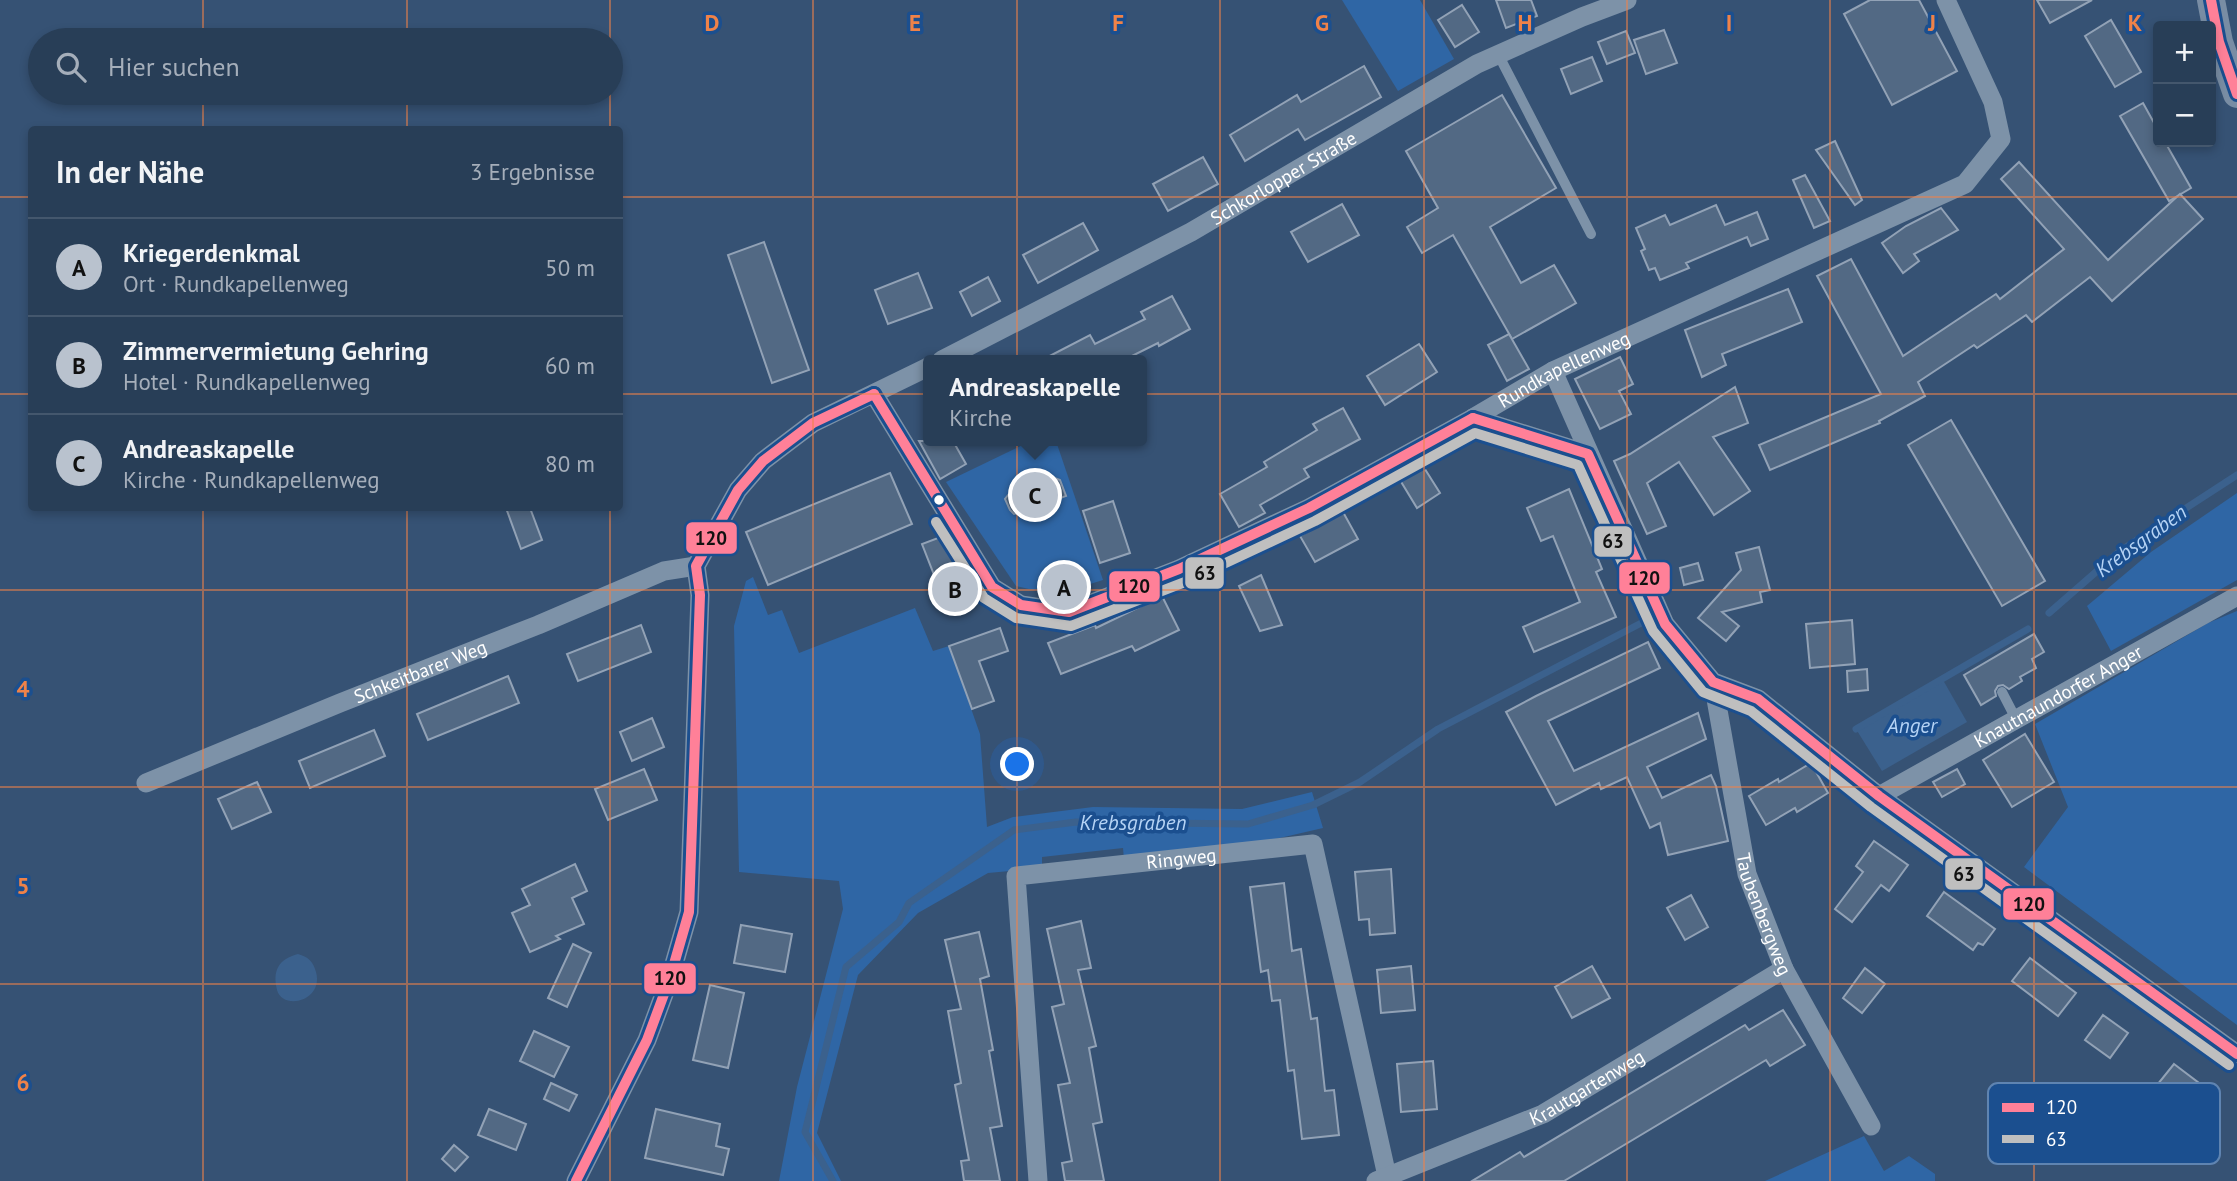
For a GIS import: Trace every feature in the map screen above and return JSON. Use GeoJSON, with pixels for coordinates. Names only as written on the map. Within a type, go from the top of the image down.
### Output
{"type":"FeatureCollection","features":[{"type":"Feature","properties":{"kind":"main road"},"geometry":{"type":"LineString","coordinates":[[2211,0],[2219,42],[2237,94]]}},
{"type":"Feature","properties":{"kind":"street","name":"Schkorlopper Straße"},"geometry":{"type":"LineString","coordinates":[[952,355],[1191,232],[1477,64],[1627,0]]}},
{"type":"Feature","properties":{"kind":"street","name":"Rundkapellenweg"},"geometry":{"type":"LineString","coordinates":[[874,394],[992,587],[1021,604],[1069,612],[1179,569],[1310,508],[1553,371],[1965,184],[2001,139],[1993,102],[1946,0]]}},
{"type":"Feature","properties":{"kind":"street"},"geometry":{"type":"LineString","coordinates":[[576,1181],[647,1040],[670,978],[689,912],[700,595],[696,566],[738,490],[763,461],[813,423],[923,370]]}},
{"type":"Feature","properties":{"kind":"street"},"geometry":{"type":"LineString","coordinates":[[1553,371],[1665,624],[1713,682],[1758,699],[1879,796],[2237,1054]]}},
{"type":"Feature","properties":{"kind":"street"},"geometry":{"type":"LineString","coordinates":[[1473,418],[1588,454]]}},
{"type":"Feature","properties":{"kind":"street","name":"Schkeitbarer Weg"},"geometry":{"type":"LineString","coordinates":[[146,783],[538,625],[664,571],[696,566]]}},
{"type":"Feature","properties":{"kind":"street","name":"Knautnaundorfer Anger"},"geometry":{"type":"LineString","coordinates":[[1879,796],[2237,596]]}},
{"type":"Feature","properties":{"kind":"street","name":"Taubenbergweg"},"geometry":{"type":"LineString","coordinates":[[1713,682],[1746,874],[1784,969],[1871,1126]]}},
{"type":"Feature","properties":{"kind":"street","name":"Ringweg"},"geometry":{"type":"LineString","coordinates":[[1038,1181],[1016,876],[1313,844],[1381,1179]]}},
{"type":"Feature","properties":{"kind":"street","name":"Krautgartenweg"},"geometry":{"type":"LineString","coordinates":[[1381,1179],[1543,1114],[1784,969]]}},
{"type":"Feature","properties":{"kind":"lane"},"geometry":{"type":"LineString","coordinates":[[1499,54],[1591,234]]}},
{"type":"Feature","properties":{"kind":"lane"},"geometry":{"type":"LineString","coordinates":[[2002,692],[2016,719]]}},
{"type":"Feature","properties":{"kind":"shaded area"},"geometry":{"type":"Polygon","coordinates":[[[1342,0],[1420,0],[1454,59],[1398,91],[1342,0]]]}},
{"type":"Feature","properties":{"kind":"shaded area"},"geometry":{"type":"Polygon","coordinates":[[[1021,446],[1058,446],[1103,580],[1055,595],[1016,586],[946,482],[1021,446]]]}},
{"type":"Feature","properties":{"kind":"shaded area"},"geometry":{"type":"Polygon","coordinates":[[[2237,493],[2237,580],[2111,651],[2087,606],[2151,552],[2237,493]]]}},
{"type":"Feature","properties":{"kind":"shaded area"},"geometry":{"type":"Polygon","coordinates":[[[753,577],[768,615],[782,610],[799,653],[915,608],[933,651],[949,646],[980,734],[987,827],[1013,817],[1093,807],[1242,809],[1312,792],[1323,828],[1250,845],[1124,859],[1123,848],[1042,857],[1042,868],[988,873],[918,913],[858,975],[817,1133],[841,1181],[779,1181],[797,1087],[843,909],[839,881],[739,872],[734,626],[746,581],[753,577]]]}},
{"type":"Feature","properties":{"kind":"shaded area"},"geometry":{"type":"Polygon","coordinates":[[[2237,611],[2237,1025],[2024,867],[2068,807],[2035,724],[2208,623],[2237,611]]]}},
{"type":"Feature","properties":{"kind":"shaded area"},"geometry":{"type":"Polygon","coordinates":[[[1864,1136],[1884,1171],[1909,1156],[1935,1174],[1935,1181],[1765,1181],[1864,1136]]]}},
{"type":"Feature","properties":{"kind":"water","name":"Anger"},"geometry":{"type":"Polygon","coordinates":[[[1943,680],[1967,722],[1882,771],[1856,729],[1943,680]]]}},
{"type":"Feature","properties":{"kind":"water"},"geometry":{"type":"Polygon","coordinates":[[[298,954],[312,962],[317,982],[309,996],[302,1000],[287,1000],[277,990],[276,971],[282,962],[298,954]]]}},
{"type":"Feature","properties":{"kind":"building"},"geometry":{"type":"Polygon","coordinates":[[[1496,0],[1531,0],[1537,16],[1506,28],[1496,0]]]}},
{"type":"Feature","properties":{"kind":"building"},"geometry":{"type":"Polygon","coordinates":[[[1870,0],[1919,0],[1957,71],[1892,105],[1844,14],[1870,0]]]}},
{"type":"Feature","properties":{"kind":"building"},"geometry":{"type":"Polygon","coordinates":[[[2037,0],[2092,0],[2050,23],[2037,0]]]}},
{"type":"Feature","properties":{"kind":"building"},"geometry":{"type":"Polygon","coordinates":[[[1462,5],[1479,32],[1455,47],[1438,20],[1462,5]]]}},
{"type":"Feature","properties":{"kind":"building"},"geometry":{"type":"Polygon","coordinates":[[[2111,20],[2141,72],[2115,87],[2085,36],[2111,20]]]}},
{"type":"Feature","properties":{"kind":"building"},"geometry":{"type":"Polygon","coordinates":[[[1664,30],[1677,63],[1646,74],[1634,40],[1664,30]]]}},
{"type":"Feature","properties":{"kind":"building"},"geometry":{"type":"Polygon","coordinates":[[[1626,31],[1635,53],[1607,64],[1598,42],[1626,31]]]}},
{"type":"Feature","properties":{"kind":"building"},"geometry":{"type":"Polygon","coordinates":[[[1592,57],[1602,81],[1571,94],[1561,69],[1592,57]]]}},
{"type":"Feature","properties":{"kind":"building"},"geometry":{"type":"Polygon","coordinates":[[[1364,66],[1381,97],[1305,140],[1298,129],[1245,161],[1230,135],[1297,95],[1301,102],[1364,66]]]}},
{"type":"Feature","properties":{"kind":"building"},"geometry":{"type":"Polygon","coordinates":[[[1502,95],[1556,188],[1490,227],[1521,283],[1554,265],[1576,303],[1512,339],[1453,235],[1422,253],[1407,227],[1438,208],[1406,151],[1502,95]]]}},
{"type":"Feature","properties":{"kind":"building"},"geometry":{"type":"Polygon","coordinates":[[[2143,103],[2153,121],[2153,147],[2168,147],[2191,188],[2169,201],[2120,116],[2143,103]]]}},
{"type":"Feature","properties":{"kind":"building"},"geometry":{"type":"Polygon","coordinates":[[[1835,141],[1862,200],[1855,205],[1816,150],[1835,141]]]}},
{"type":"Feature","properties":{"kind":"building"},"geometry":{"type":"Polygon","coordinates":[[[1203,157],[1218,184],[1168,211],[1153,184],[1203,157]]]}},
{"type":"Feature","properties":{"kind":"building"},"geometry":{"type":"Polygon","coordinates":[[[2019,162],[2108,260],[2180,194],[2203,219],[2112,301],[2090,277],[2032,322],[2026,315],[1977,348],[1974,345],[1918,382],[1925,396],[1879,421],[1880,423],[1770,470],[1759,445],[1881,394],[1817,276],[1851,259],[1903,356],[1996,294],[2000,299],[2064,249],[2001,179],[2019,162]]]}},
{"type":"Feature","properties":{"kind":"building"},"geometry":{"type":"Polygon","coordinates":[[[1805,175],[1830,221],[1814,228],[1793,180],[1805,175]]]}},
{"type":"Feature","properties":{"kind":"building"},"geometry":{"type":"Polygon","coordinates":[[[1342,204],[1359,235],[1308,262],[1291,232],[1342,204]]]}},
{"type":"Feature","properties":{"kind":"building"},"geometry":{"type":"Polygon","coordinates":[[[1716,205],[1725,225],[1757,212],[1768,239],[1751,246],[1747,237],[1686,263],[1689,268],[1660,280],[1655,268],[1649,270],[1641,251],[1645,249],[1636,228],[1665,215],[1670,225],[1716,205]]]}},
{"type":"Feature","properties":{"kind":"building"},"geometry":{"type":"Polygon","coordinates":[[[1941,208],[1958,230],[1914,254],[1919,261],[1903,273],[1882,243],[1906,226],[1941,208]]]}},
{"type":"Feature","properties":{"kind":"building"},"geometry":{"type":"Polygon","coordinates":[[[1083,223],[1098,250],[1038,283],[1023,255],[1083,223]]]}},
{"type":"Feature","properties":{"kind":"building"},"geometry":{"type":"Polygon","coordinates":[[[764,242],[809,370],[772,383],[728,255],[764,242]]]}},
{"type":"Feature","properties":{"kind":"building"},"geometry":{"type":"Polygon","coordinates":[[[918,273],[932,308],[888,324],[875,290],[918,273]]]}},
{"type":"Feature","properties":{"kind":"building"},"geometry":{"type":"Polygon","coordinates":[[[988,277],[1000,301],[972,316],[960,292],[988,277]]]}},
{"type":"Feature","properties":{"kind":"building"},"geometry":{"type":"Polygon","coordinates":[[[1788,289],[1802,322],[1722,354],[1726,365],[1702,377],[1685,330],[1788,289]]]}},
{"type":"Feature","properties":{"kind":"building"},"geometry":{"type":"Polygon","coordinates":[[[1172,296],[1190,329],[1159,346],[1158,343],[1134,355],[1052,355],[1090,335],[1095,344],[1145,319],[1141,312],[1172,296]]]}},
{"type":"Feature","properties":{"kind":"building"},"geometry":{"type":"Polygon","coordinates":[[[1509,334],[1529,369],[1507,381],[1488,345],[1509,334]]]}},
{"type":"Feature","properties":{"kind":"building"},"geometry":{"type":"Polygon","coordinates":[[[1419,344],[1437,372],[1385,405],[1367,376],[1419,344]]]}},
{"type":"Feature","properties":{"kind":"building"},"geometry":{"type":"Polygon","coordinates":[[[1620,357],[1633,384],[1619,391],[1631,414],[1600,429],[1575,379],[1620,357]]]}},
{"type":"Feature","properties":{"kind":"building"},"geometry":{"type":"Polygon","coordinates":[[[1735,387],[1748,423],[1713,437],[1750,491],[1714,515],[1679,462],[1647,483],[1666,526],[1647,534],[1614,461],[1630,454],[1735,387]]]}},
{"type":"Feature","properties":{"kind":"building"},"geometry":{"type":"Polygon","coordinates":[[[1343,408],[1360,439],[1304,469],[1309,477],[1260,505],[1265,513],[1239,527],[1220,494],[1267,467],[1264,462],[1317,430],[1313,424],[1343,408]]]}},
{"type":"Feature","properties":{"kind":"building"},"geometry":{"type":"Polygon","coordinates":[[[1951,420],[2045,581],[2002,606],[1908,445],[1951,420]]]}},
{"type":"Feature","properties":{"kind":"building"},"geometry":{"type":"Polygon","coordinates":[[[919,441],[923,441],[923,446],[956,446],[966,464],[940,479],[919,441]]]}},
{"type":"Feature","properties":{"kind":"building"},"geometry":{"type":"Polygon","coordinates":[[[1423,466],[1440,493],[1417,508],[1400,480],[1423,466]]]}},
{"type":"Feature","properties":{"kind":"building"},"geometry":{"type":"Polygon","coordinates":[[[890,473],[912,524],[768,585],[746,532],[890,473]]]}},
{"type":"Feature","properties":{"kind":"building"},"geometry":{"type":"Polygon","coordinates":[[[1052,477],[1060,480],[1066,496],[1020,513],[1014,514],[1010,510],[1005,499],[1013,489],[1052,477]]]}},
{"type":"Feature","properties":{"kind":"building"},"geometry":{"type":"Polygon","coordinates":[[[1569,489],[1602,569],[1596,572],[1616,617],[1534,652],[1523,627],[1580,602],[1553,536],[1541,541],[1527,508],[1569,489]]]}},
{"type":"Feature","properties":{"kind":"building"},"geometry":{"type":"Polygon","coordinates":[[[1113,501],[1130,553],[1100,563],[1083,511],[1113,501]]]}},
{"type":"Feature","properties":{"kind":"building"},"geometry":{"type":"Polygon","coordinates":[[[507,511],[531,511],[542,540],[521,549],[507,511]]]}},
{"type":"Feature","properties":{"kind":"building"},"geometry":{"type":"Polygon","coordinates":[[[1343,512],[1358,539],[1315,562],[1300,536],[1343,512]]]}},
{"type":"Feature","properties":{"kind":"building"},"geometry":{"type":"Polygon","coordinates":[[[946,535],[959,557],[976,597],[947,608],[922,544],[946,535]]]}},
{"type":"Feature","properties":{"kind":"building"},"geometry":{"type":"Polygon","coordinates":[[[1759,547],[1770,590],[1760,592],[1762,602],[1722,612],[1739,626],[1726,641],[1698,618],[1741,570],[1736,553],[1759,547]]]}},
{"type":"Feature","properties":{"kind":"building"},"geometry":{"type":"Polygon","coordinates":[[[1698,563],[1703,580],[1684,585],[1680,568],[1698,563]]]}},
{"type":"Feature","properties":{"kind":"building"},"geometry":{"type":"Polygon","coordinates":[[[1261,575],[1282,625],[1260,631],[1239,586],[1261,575]]]}},
{"type":"Feature","properties":{"kind":"building"},"geometry":{"type":"Polygon","coordinates":[[[1162,596],[1179,630],[1135,651],[1132,646],[1061,674],[1048,643],[1095,625],[1096,628],[1162,596]]]}},
{"type":"Feature","properties":{"kind":"building"},"geometry":{"type":"Polygon","coordinates":[[[1852,620],[1855,664],[1810,668],[1806,624],[1852,620]]]}},
{"type":"Feature","properties":{"kind":"building"},"geometry":{"type":"Polygon","coordinates":[[[641,625],[651,652],[578,681],[567,654],[641,625]]]}},
{"type":"Feature","properties":{"kind":"building"},"geometry":{"type":"Polygon","coordinates":[[[1000,628],[1008,651],[979,661],[994,701],[972,709],[949,646],[1000,628]]]}},
{"type":"Feature","properties":{"kind":"building"},"geometry":{"type":"Polygon","coordinates":[[[2034,634],[2044,652],[2032,659],[2036,668],[2020,677],[2022,681],[2009,689],[2003,685],[1998,686],[1996,696],[1981,705],[1964,675],[2034,634]]]}},
{"type":"Feature","properties":{"kind":"building"},"geometry":{"type":"Polygon","coordinates":[[[1648,642],[1660,668],[1548,721],[1574,771],[1698,713],[1706,739],[1647,767],[1662,798],[1711,775],[1728,841],[1668,855],[1660,823],[1650,828],[1627,777],[1601,789],[1599,783],[1556,805],[1506,712],[1648,642]]]}},
{"type":"Feature","properties":{"kind":"building"},"geometry":{"type":"Polygon","coordinates":[[[1867,669],[1868,690],[1848,692],[1847,671],[1867,669]]]}},
{"type":"Feature","properties":{"kind":"building"},"geometry":{"type":"Polygon","coordinates":[[[508,676],[519,703],[428,740],[417,714],[508,676]]]}},
{"type":"Feature","properties":{"kind":"building"},"geometry":{"type":"Polygon","coordinates":[[[652,718],[664,747],[632,761],[620,732],[652,718]]]}},
{"type":"Feature","properties":{"kind":"building"},"geometry":{"type":"Polygon","coordinates":[[[374,730],[385,756],[310,788],[299,761],[374,730]]]}},
{"type":"Feature","properties":{"kind":"building"},"geometry":{"type":"Polygon","coordinates":[[[2025,734],[2054,782],[2012,807],[1983,760],[2025,734]]]}},
{"type":"Feature","properties":{"kind":"building"},"geometry":{"type":"Polygon","coordinates":[[[1811,763],[1828,793],[1797,812],[1795,808],[1766,825],[1749,796],[1811,763]]]}},
{"type":"Feature","properties":{"kind":"building"},"geometry":{"type":"Polygon","coordinates":[[[644,769],[657,800],[608,820],[595,789],[644,769]]]}},
{"type":"Feature","properties":{"kind":"building"},"geometry":{"type":"Polygon","coordinates":[[[1957,769],[1965,784],[1942,797],[1933,782],[1957,769]]]}},
{"type":"Feature","properties":{"kind":"building"},"geometry":{"type":"Polygon","coordinates":[[[257,782],[271,812],[232,829],[218,799],[257,782]]]}},
{"type":"Feature","properties":{"kind":"building"},"geometry":{"type":"Polygon","coordinates":[[[1874,841],[1908,865],[1889,891],[1881,885],[1852,922],[1835,909],[1863,872],[1856,866],[1874,841]]]}},
{"type":"Feature","properties":{"kind":"building"},"geometry":{"type":"Polygon","coordinates":[[[575,864],[587,891],[572,898],[584,924],[556,936],[560,939],[530,952],[512,913],[530,905],[522,889],[575,864]]]}},
{"type":"Feature","properties":{"kind":"building"},"geometry":{"type":"Polygon","coordinates":[[[1391,869],[1395,933],[1370,935],[1369,919],[1359,920],[1355,872],[1391,869]]]}},
{"type":"Feature","properties":{"kind":"building"},"geometry":{"type":"Polygon","coordinates":[[[1284,883],[1292,951],[1301,949],[1311,1019],[1317,1018],[1325,1091],[1334,1090],[1339,1135],[1302,1139],[1294,1070],[1288,1071],[1280,1000],[1272,1001],[1268,970],[1261,972],[1250,887],[1284,883]]]}},
{"type":"Feature","properties":{"kind":"building"},"geometry":{"type":"Polygon","coordinates":[[[1944,892],[1995,929],[1983,945],[1978,943],[1973,950],[1927,916],[1944,892]]]}},
{"type":"Feature","properties":{"kind":"building"},"geometry":{"type":"Polygon","coordinates":[[[1691,895],[1708,927],[1685,940],[1667,908],[1691,895]]]}},
{"type":"Feature","properties":{"kind":"building"},"geometry":{"type":"Polygon","coordinates":[[[1081,921],[1091,968],[1078,970],[1096,1046],[1089,1048],[1102,1122],[1093,1124],[1104,1181],[1065,1181],[1062,1163],[1072,1161],[1058,1085],[1070,1083],[1052,1007],[1064,1004],[1047,929],[1081,921]]]}},
{"type":"Feature","properties":{"kind":"building"},"geometry":{"type":"Polygon","coordinates":[[[741,925],[792,934],[785,972],[734,963],[741,925]]]}},
{"type":"Feature","properties":{"kind":"building"},"geometry":{"type":"Polygon","coordinates":[[[979,932],[989,976],[980,979],[993,1050],[989,1051],[1002,1126],[990,1128],[1000,1181],[964,1181],[961,1161],[969,1160],[955,1085],[961,1083],[948,1011],[961,1009],[945,940],[979,932]]]}},
{"type":"Feature","properties":{"kind":"building"},"geometry":{"type":"Polygon","coordinates":[[[573,944],[591,953],[567,1007],[548,998],[573,944]]]}},
{"type":"Feature","properties":{"kind":"building"},"geometry":{"type":"Polygon","coordinates":[[[2030,958],[2076,993],[2058,1016],[2012,981],[2030,958]]]}},
{"type":"Feature","properties":{"kind":"building"},"geometry":{"type":"Polygon","coordinates":[[[1411,966],[1415,1010],[1381,1013],[1377,970],[1411,966]]]}},
{"type":"Feature","properties":{"kind":"building"},"geometry":{"type":"Polygon","coordinates":[[[1592,966],[1610,998],[1572,1018],[1555,987],[1592,966]]]}},
{"type":"Feature","properties":{"kind":"building"},"geometry":{"type":"Polygon","coordinates":[[[1865,968],[1885,984],[1862,1013],[1843,998],[1865,968]]]}},
{"type":"Feature","properties":{"kind":"building"},"geometry":{"type":"Polygon","coordinates":[[[710,985],[744,993],[728,1068],[693,1060],[710,985]]]}},
{"type":"Feature","properties":{"kind":"building"},"geometry":{"type":"Polygon","coordinates":[[[1783,1010],[1805,1045],[1770,1066],[1766,1060],[1564,1181],[1472,1181],[1520,1152],[1524,1157],[1745,1025],[1749,1030],[1783,1010]]]}},
{"type":"Feature","properties":{"kind":"building"},"geometry":{"type":"Polygon","coordinates":[[[2103,1015],[2128,1033],[2110,1058],[2085,1040],[2103,1015]]]}},
{"type":"Feature","properties":{"kind":"building"},"geometry":{"type":"Polygon","coordinates":[[[534,1031],[569,1047],[554,1077],[520,1061],[534,1031]]]}},
{"type":"Feature","properties":{"kind":"building"},"geometry":{"type":"Polygon","coordinates":[[[1433,1061],[1437,1109],[1401,1112],[1397,1064],[1433,1061]]]}},
{"type":"Feature","properties":{"kind":"building"},"geometry":{"type":"Polygon","coordinates":[[[2174,1064],[2199,1083],[2159,1083],[2174,1064]]]}},
{"type":"Feature","properties":{"kind":"building"},"geometry":{"type":"Polygon","coordinates":[[[551,1083],[577,1095],[569,1111],[544,1099],[551,1083]]]}},
{"type":"Feature","properties":{"kind":"building"},"geometry":{"type":"Polygon","coordinates":[[[489,1109],[526,1124],[516,1150],[478,1135],[489,1109]]]}},
{"type":"Feature","properties":{"kind":"building"},"geometry":{"type":"Polygon","coordinates":[[[656,1109],[720,1124],[716,1146],[729,1149],[723,1175],[645,1158],[656,1109]]]}},
{"type":"Feature","properties":{"kind":"building"},"geometry":{"type":"Polygon","coordinates":[[[454,1145],[468,1157],[455,1171],[442,1159],[454,1145]]]}},
{"type":"Feature","properties":{"kind":"waterway","name":"Krebsgraben"},"geometry":{"type":"LineString","coordinates":[[2049,613],[2120,551],[2237,475]]}},
{"type":"Feature","properties":{"kind":"waterway","name":"Krebsgraben"},"geometry":{"type":"LineString","coordinates":[[833,1181],[805,1132],[846,967],[899,922],[909,903],[1014,830],[1076,822],[1248,824],[1313,805],[1360,782],[1438,729],[1647,620]]}},
{"type":"Feature","properties":{"kind":"waterway","name":"Krebsgraben"},"geometry":{"type":"LineString","coordinates":[[1856,729],[2028,629]]}},
{"type":"Feature","properties":{"kind":"transit line","name":"120"},"geometry":{"type":"LineString","coordinates":[[2211,0],[2219,42],[2237,94]]}},
{"type":"Feature","properties":{"kind":"transit line","name":"120"},"geometry":{"type":"LineString","coordinates":[[874,394],[992,587],[1021,605],[1069,612],[1179,569],[1309,508],[1473,418]]}},
{"type":"Feature","properties":{"kind":"transit line","name":"120"},"geometry":{"type":"LineString","coordinates":[[576,1181],[647,1040],[670,978],[689,912],[700,595],[696,566],[738,490],[763,461],[813,423],[874,394]]}},
{"type":"Feature","properties":{"kind":"transit line","name":"120"},"geometry":{"type":"LineString","coordinates":[[1473,418],[1588,454],[1665,624],[1713,682],[1758,699],[1879,796],[2237,1054]]}},
{"type":"Feature","properties":{"kind":"transit line","name":"63"},"geometry":{"type":"LineString","coordinates":[[936,522],[984,598],[1016,618],[1071,626],[1185,582],[1315,521],[1475,433],[1578,465],[1653,631],[1703,692],[1751,711],[1871,807],[2229,1065]]}},
{"type":"Feature","properties":{"kind":"place","name":"Andreaskapelle"},"geometry":{"type":"Point","coordinates":[1035,495]}},
{"type":"Feature","properties":{"kind":"place","name":"Kriegerdenkmal"},"geometry":{"type":"Point","coordinates":[1064,587]}},
{"type":"Feature","properties":{"kind":"place","name":"Zimmervermietung Gehring"},"geometry":{"type":"Point","coordinates":[955,589]}}]}
